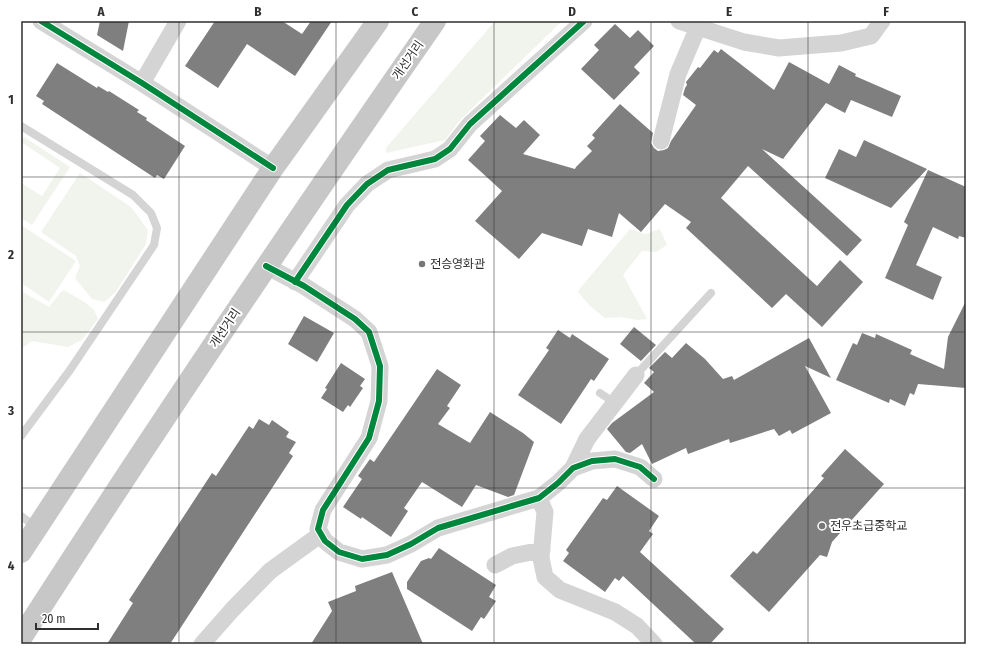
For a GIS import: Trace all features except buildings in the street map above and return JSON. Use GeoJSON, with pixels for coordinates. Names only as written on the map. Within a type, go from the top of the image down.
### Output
{"type":"FeatureCollection","features":[{"type":"Feature","properties":{"kind":"main road"},"geometry":{"type":"LineString","coordinates":[[21,552],[29,522],[273,168],[378,21]]}},
{"type":"Feature","properties":{"kind":"main road","name":"개선거리"},"geometry":{"type":"LineString","coordinates":[[21,638],[76,552],[266,266],[435,21]]}},
{"type":"Feature","properties":{"kind":"street"},"geometry":{"type":"LineString","coordinates":[[41,21],[142,83],[273,168]]}},
{"type":"Feature","properties":{"kind":"street"},"geometry":{"type":"LineString","coordinates":[[142,83],[178,21]]}},
{"type":"Feature","properties":{"kind":"street"},"geometry":{"type":"LineString","coordinates":[[295,282],[347,204],[367,184],[388,170],[435,159],[450,149],[470,124],[584,21]]}},
{"type":"Feature","properties":{"kind":"street"},"geometry":{"type":"LineString","coordinates":[[679,21],[744,42],[779,48],[841,43],[871,36],[882,21]]}},
{"type":"Feature","properties":{"kind":"street"},"geometry":{"type":"LineString","coordinates":[[661,141],[678,74],[698,27]]}},
{"type":"Feature","properties":{"kind":"street"},"geometry":{"type":"LineString","coordinates":[[266,266],[355,319],[369,332],[380,366],[379,401],[369,438],[323,510],[318,529],[326,540],[339,552],[362,559],[387,555],[411,544],[438,528],[539,498],[558,483],[573,468],[587,439],[636,375]]}},
{"type":"Feature","properties":{"kind":"street"},"geometry":{"type":"LineString","coordinates":[[573,468],[592,461],[615,459],[640,467],[654,479]]}},
{"type":"Feature","properties":{"kind":"street"},"geometry":{"type":"LineString","coordinates":[[539,498],[545,512],[541,558],[545,578],[560,590],[615,612],[637,626],[654,644]]}},
{"type":"Feature","properties":{"kind":"street"},"geometry":{"type":"LineString","coordinates":[[202,644],[232,610],[270,571],[321,534]]}},
{"type":"Feature","properties":{"kind":"street"},"geometry":{"type":"LineString","coordinates":[[495,565],[512,556],[542,550]]}},
{"type":"Feature","properties":{"kind":"lane"},"geometry":{"type":"LineString","coordinates":[[21,126],[133,195],[151,213],[157,228],[154,245],[70,370],[21,436]]}},
{"type":"Feature","properties":{"kind":"lane"},"geometry":{"type":"LineString","coordinates":[[636,375],[710,293]]}},
{"type":"Feature","properties":{"kind":"lane"},"geometry":{"type":"LineString","coordinates":[[600,393],[615,403]]}},
{"type":"Feature","properties":{"kind":"shaded area"},"geometry":{"type":"Polygon","coordinates":[[[495,21],[562,21],[460,120],[445,140],[386,153],[386,148],[495,21]]]}},
{"type":"Feature","properties":{"kind":"shaded area"},"geometry":{"type":"Polygon","coordinates":[[[24,137],[70,167],[32,225],[21,218],[21,183],[42,196],[60,168],[21,142],[24,137]]]}},
{"type":"Feature","properties":{"kind":"shaded area"},"geometry":{"type":"Polygon","coordinates":[[[80,173],[131,207],[148,230],[146,244],[115,293],[104,302],[92,299],[75,278],[80,266],[76,256],[41,232],[80,173]]]}},
{"type":"Feature","properties":{"kind":"shaded area"},"geometry":{"type":"Polygon","coordinates":[[[21,225],[76,261],[49,302],[21,283],[21,225]]]}},
{"type":"Feature","properties":{"kind":"shaded area"},"geometry":{"type":"Polygon","coordinates":[[[630,229],[645,234],[660,229],[667,245],[656,252],[642,251],[623,275],[647,319],[638,320],[620,317],[605,318],[590,306],[578,292],[630,229]]]}},
{"type":"Feature","properties":{"kind":"shaded area"},"geometry":{"type":"Polygon","coordinates":[[[64,290],[86,303],[94,310],[98,319],[82,340],[68,347],[32,341],[21,349],[21,291],[49,307],[64,290]]]}},
{"type":"Feature","properties":{"kind":"cycle path"},"geometry":{"type":"LineString","coordinates":[[41,21],[142,83],[273,168]]}},
{"type":"Feature","properties":{"kind":"cycle path"},"geometry":{"type":"LineString","coordinates":[[295,282],[347,205],[367,184],[388,170],[435,159],[450,149],[470,124],[584,21]]}},
{"type":"Feature","properties":{"kind":"cycle path"},"geometry":{"type":"LineString","coordinates":[[266,266],[304,286],[355,319],[369,332],[380,366],[379,401],[369,438],[323,510],[318,529],[325,541],[339,552],[362,559],[387,555],[411,544],[438,528],[539,498],[558,483],[573,468],[592,461],[615,459],[640,467],[654,479]]}},
{"type":"Feature","properties":{"kind":"place","name":"전승영화관"},"geometry":{"type":"Point","coordinates":[422,264]}},
{"type":"Feature","properties":{"kind":"place","name":"전우초급중학교"},"geometry":{"type":"Point","coordinates":[822,526]}}]}
